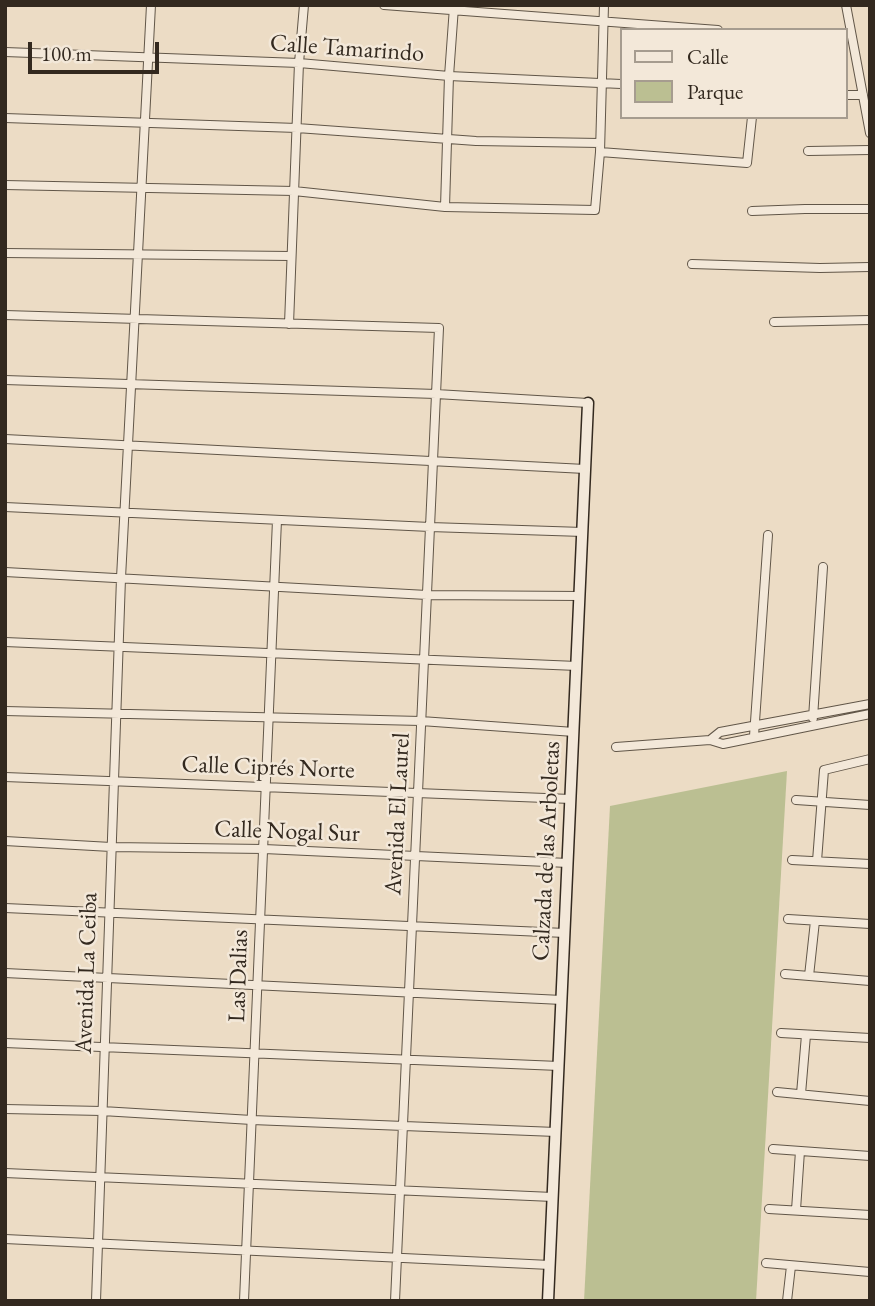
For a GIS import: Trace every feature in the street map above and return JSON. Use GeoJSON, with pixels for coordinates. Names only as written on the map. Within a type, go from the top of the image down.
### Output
{"type":"FeatureCollection","features":[{"type":"Feature","properties":{"kind":"street","name":"Avenida La Ceiba"},"geometry":{"type":"LineString","coordinates":[[96,1301],[118,647],[151,5]]}},
{"type":"Feature","properties":{"kind":"street"},"geometry":{"type":"LineString","coordinates":[[5,315],[289,324],[299,63],[304,5]]}},
{"type":"Feature","properties":{"kind":"street"},"geometry":{"type":"LineString","coordinates":[[384,5],[454,8],[690,28]]}},
{"type":"Feature","properties":{"kind":"street"},"geometry":{"type":"LineString","coordinates":[[5,185],[294,191],[445,207],[595,210],[600,152],[604,5]]}},
{"type":"Feature","properties":{"kind":"street"},"geometry":{"type":"LineString","coordinates":[[846,5],[849,40],[870,133]]}},
{"type":"Feature","properties":{"kind":"street"},"geometry":{"type":"LineString","coordinates":[[445,207],[454,8]]}},
{"type":"Feature","properties":{"kind":"street","name":"Calle Tamarindo"},"geometry":{"type":"LineString","coordinates":[[5,52],[299,63],[449,76],[620,84]]}},
{"type":"Feature","properties":{"kind":"street"},"geometry":{"type":"LineString","coordinates":[[847,95],[863,95]]}},
{"type":"Feature","properties":{"kind":"street"},"geometry":{"type":"LineString","coordinates":[[5,118],[297,128],[476,141],[600,143]]}},
{"type":"Feature","properties":{"kind":"street"},"geometry":{"type":"LineString","coordinates":[[600,152],[747,163],[752,119]]}},
{"type":"Feature","properties":{"kind":"street"},"geometry":{"type":"LineString","coordinates":[[808,150],[870,150]]}},
{"type":"Feature","properties":{"kind":"street"},"geometry":{"type":"LineString","coordinates":[[752,211],[870,209]]}},
{"type":"Feature","properties":{"kind":"street"},"geometry":{"type":"LineString","coordinates":[[5,253],[292,256]]}},
{"type":"Feature","properties":{"kind":"street"},"geometry":{"type":"LineString","coordinates":[[692,264],[870,267]]}},
{"type":"Feature","properties":{"kind":"street"},"geometry":{"type":"LineString","coordinates":[[774,322],[870,320]]}},
{"type":"Feature","properties":{"kind":"street","name":"Avenida El Laurel"},"geometry":{"type":"LineString","coordinates":[[289,324],[439,328],[395,1301]]}},
{"type":"Feature","properties":{"kind":"street"},"geometry":{"type":"LineString","coordinates":[[5,380],[436,394],[588,403]]}},
{"type":"Feature","properties":{"kind":"street","name":"Calzada de las Arboletas"},"geometry":{"type":"LineString","coordinates":[[548,1301],[588,403]]}},
{"type":"Feature","properties":{"kind":"street"},"geometry":{"type":"LineString","coordinates":[[5,439],[586,469]]}},
{"type":"Feature","properties":{"kind":"street"},"geometry":{"type":"LineString","coordinates":[[5,507],[583,532]]}},
{"type":"Feature","properties":{"kind":"street","name":"Las Dalias"},"geometry":{"type":"LineString","coordinates":[[244,1301],[277,520]]}},
{"type":"Feature","properties":{"kind":"street"},"geometry":{"type":"LineString","coordinates":[[754,736],[768,536]]}},
{"type":"Feature","properties":{"kind":"street"},"geometry":{"type":"LineString","coordinates":[[812,725],[823,567]]}},
{"type":"Feature","properties":{"kind":"street"},"geometry":{"type":"LineString","coordinates":[[5,572],[427,595],[580,596]]}},
{"type":"Feature","properties":{"kind":"street"},"geometry":{"type":"LineString","coordinates":[[5,642],[577,666]]}},
{"type":"Feature","properties":{"kind":"street"},"geometry":{"type":"LineString","coordinates":[[710,740],[720,732],[870,704]]}},
{"type":"Feature","properties":{"kind":"street"},"geometry":{"type":"LineString","coordinates":[[5,711],[421,721],[574,732]]}},
{"type":"Feature","properties":{"kind":"street"},"geometry":{"type":"LineString","coordinates":[[616,747],[710,740],[723,744],[870,714]]}},
{"type":"Feature","properties":{"kind":"street"},"geometry":{"type":"LineString","coordinates":[[817,861],[824,770],[870,759]]}},
{"type":"Feature","properties":{"kind":"street","name":"Calle Ciprés Norte"},"geometry":{"type":"LineString","coordinates":[[5,777],[571,799]]}},
{"type":"Feature","properties":{"kind":"street"},"geometry":{"type":"LineString","coordinates":[[796,800],[870,805]]}},
{"type":"Feature","properties":{"kind":"street","name":"Calle Nogal Sur"},"geometry":{"type":"LineString","coordinates":[[5,841],[111,847],[264,849],[568,863]]}},
{"type":"Feature","properties":{"kind":"street"},"geometry":{"type":"LineString","coordinates":[[792,860],[870,864]]}},
{"type":"Feature","properties":{"kind":"street"},"geometry":{"type":"LineString","coordinates":[[5,908],[565,933]]}},
{"type":"Feature","properties":{"kind":"street"},"geometry":{"type":"LineString","coordinates":[[788,919],[870,924]]}},
{"type":"Feature","properties":{"kind":"street"},"geometry":{"type":"LineString","coordinates":[[809,976],[815,921]]}},
{"type":"Feature","properties":{"kind":"street"},"geometry":{"type":"LineString","coordinates":[[5,973],[562,1000]]}},
{"type":"Feature","properties":{"kind":"street"},"geometry":{"type":"LineString","coordinates":[[785,974],[870,981]]}},
{"type":"Feature","properties":{"kind":"street"},"geometry":{"type":"LineString","coordinates":[[781,1033],[870,1038]]}},
{"type":"Feature","properties":{"kind":"street"},"geometry":{"type":"LineString","coordinates":[[801,1094],[806,1035]]}},
{"type":"Feature","properties":{"kind":"street"},"geometry":{"type":"LineString","coordinates":[[5,1043],[559,1066]]}},
{"type":"Feature","properties":{"kind":"street"},"geometry":{"type":"LineString","coordinates":[[777,1092],[870,1101]]}},
{"type":"Feature","properties":{"kind":"street"},"geometry":{"type":"LineString","coordinates":[[5,1109],[556,1132]]}},
{"type":"Feature","properties":{"kind":"street"},"geometry":{"type":"LineString","coordinates":[[773,1149],[870,1156]]}},
{"type":"Feature","properties":{"kind":"street"},"geometry":{"type":"LineString","coordinates":[[796,1210],[800,1151]]}},
{"type":"Feature","properties":{"kind":"street"},"geometry":{"type":"LineString","coordinates":[[5,1173],[553,1197]]}},
{"type":"Feature","properties":{"kind":"street"},"geometry":{"type":"LineString","coordinates":[[769,1209],[870,1215]]}},
{"type":"Feature","properties":{"kind":"street"},"geometry":{"type":"LineString","coordinates":[[5,1239],[550,1265]]}},
{"type":"Feature","properties":{"kind":"street"},"geometry":{"type":"LineString","coordinates":[[766,1263],[870,1272]]}},
{"type":"Feature","properties":{"kind":"street"},"geometry":{"type":"LineString","coordinates":[[788,1301],[791,1266]]}},
{"type":"Feature","properties":{"kind":"green space"},"geometry":{"type":"Polygon","coordinates":[[[787,771],[756,1301],[584,1301],[610,806],[787,771]]]}}]}
